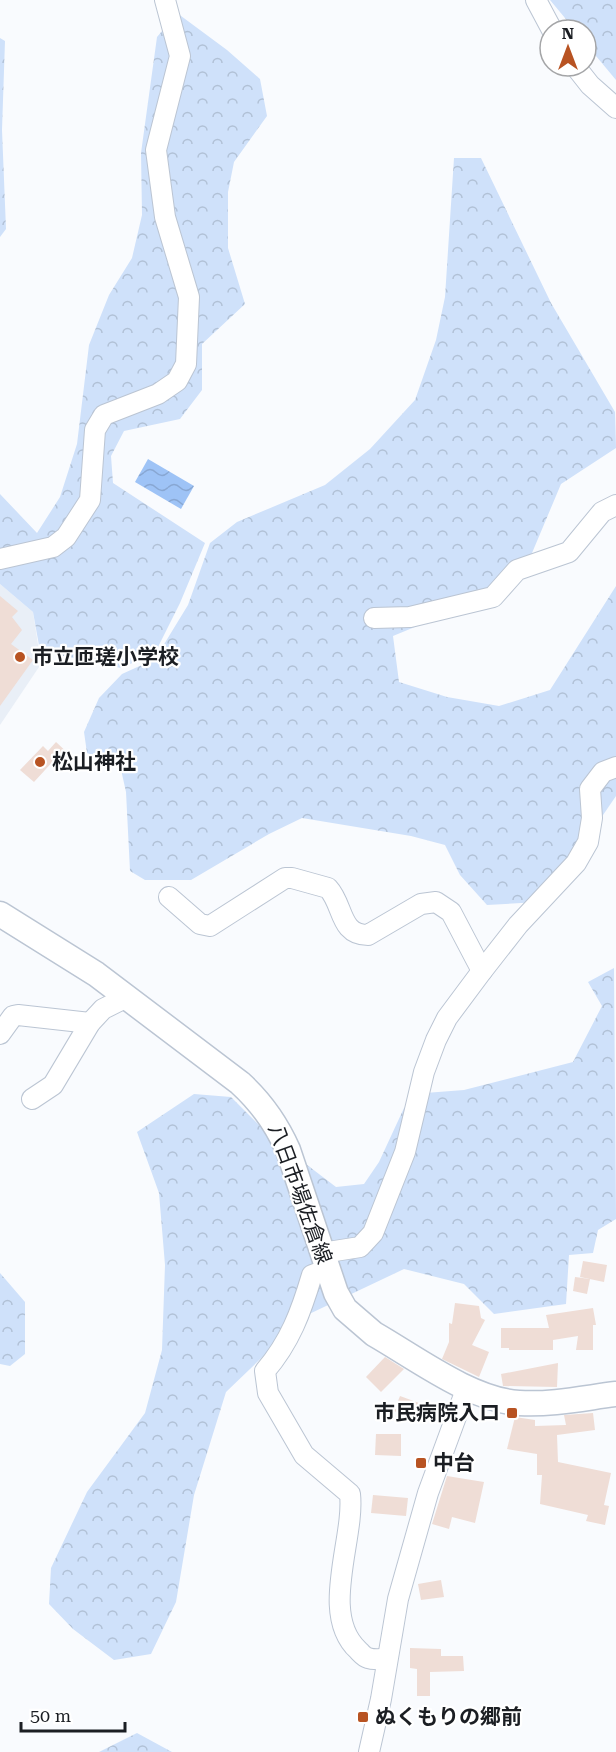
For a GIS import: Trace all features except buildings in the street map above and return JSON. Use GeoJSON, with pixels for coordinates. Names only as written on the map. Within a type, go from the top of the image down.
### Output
{"type":"FeatureCollection","features":[{"type":"Feature","properties":{"kind":"main road","name":"八日市場佐倉線"},"geometry":{"type":"LineString","coordinates":[[0,914],[96,974],[240,1083],[262,1104],[280,1131],[288,1150],[336,1293],[345,1309],[357,1322],[467,1387],[487,1396],[518,1403],[560,1401],[616,1394]]}},
{"type":"Feature","properties":{"kind":"street"},"geometry":{"type":"LineString","coordinates":[[0,559],[53,547],[66,537],[90,500],[95,430],[104,414],[158,394],[177,381],[186,364],[189,297],[165,217],[156,150],[180,56],[165,0]]}},
{"type":"Feature","properties":{"kind":"street"},"geometry":{"type":"LineString","coordinates":[[536,0],[546,18]]}},
{"type":"Feature","properties":{"kind":"street"},"geometry":{"type":"LineString","coordinates":[[584,78],[616,108]]}},
{"type":"Feature","properties":{"kind":"street"},"geometry":{"type":"LineString","coordinates":[[374,618],[410,617],[493,597],[517,570],[569,552],[602,512],[616,505]]}},
{"type":"Feature","properties":{"kind":"street"},"geometry":{"type":"LineString","coordinates":[[386,1659],[366,1658],[348,1641],[344,1629],[341,1570],[352,1512],[350,1494],[304,1455],[268,1393],[265,1371],[283,1351],[299,1319],[312,1275],[325,1261],[360,1247],[373,1233],[405,1152],[424,1072],[447,1018],[519,926],[576,863],[588,842],[592,818],[589,795],[592,783],[603,772],[616,767]]}},
{"type":"Feature","properties":{"kind":"street"},"geometry":{"type":"LineString","coordinates":[[169,897],[200,924],[210,926],[285,878],[292,878],[328,888],[349,929],[361,935],[368,935],[421,904],[436,902],[451,912],[482,971]]}},
{"type":"Feature","properties":{"kind":"street"},"geometry":{"type":"LineString","coordinates":[[32,1099],[53,1085],[90,1023],[103,1009],[127,997]]}},
{"type":"Feature","properties":{"kind":"street"},"geometry":{"type":"LineString","coordinates":[[0,1034],[13,1016],[18,1015],[90,1023]]}},
{"type":"Feature","properties":{"kind":"street"},"geometry":{"type":"LineString","coordinates":[[369,1752],[381,1699],[398,1599],[420,1517],[467,1387]]}},
{"type":"Feature","properties":{"kind":"shaded area","name":"市立匝瑳小学校"},"geometry":{"type":"Polygon","coordinates":[[[0,584],[33,612],[41,664],[0,725],[0,584]]]}},
{"type":"Feature","properties":{"kind":"green space"},"geometry":{"type":"Polygon","coordinates":[[[550,0],[616,0],[616,80],[598,58],[598,18],[565,18],[550,0]]]}},
{"type":"Feature","properties":{"kind":"green space"},"geometry":{"type":"Polygon","coordinates":[[[177,13],[227,50],[260,79],[267,116],[234,162],[228,192],[228,248],[245,304],[202,344],[202,390],[180,419],[124,431],[111,456],[113,483],[205,543],[180,603],[155,653],[121,668],[40,651],[33,612],[0,584],[0,494],[37,533],[60,497],[77,444],[89,345],[109,295],[132,258],[142,215],[141,153],[157,37],[177,13]]]}},
{"type":"Feature","properties":{"kind":"green space"},"geometry":{"type":"Polygon","coordinates":[[[0,38],[5,41],[2,130],[6,229],[0,237],[0,38]]]}},
{"type":"Feature","properties":{"kind":"green space"},"geometry":{"type":"Polygon","coordinates":[[[454,158],[481,158],[551,303],[615,412],[616,448],[561,484],[519,584],[393,636],[399,682],[447,697],[499,706],[550,690],[616,586],[616,796],[573,859],[539,902],[487,905],[460,875],[445,845],[411,836],[302,818],[269,834],[191,880],[145,880],[130,871],[126,792],[120,765],[87,753],[84,732],[99,698],[122,674],[155,659],[188,605],[210,543],[237,522],[325,485],[370,449],[415,400],[436,340],[445,297],[454,158]]]}},
{"type":"Feature","properties":{"kind":"green space"},"geometry":{"type":"Polygon","coordinates":[[[614,968],[616,1219],[598,1230],[593,1253],[569,1255],[566,1304],[494,1314],[464,1284],[404,1269],[305,1316],[226,1392],[194,1495],[176,1602],[151,1654],[114,1660],[73,1629],[49,1604],[51,1568],[87,1492],[145,1413],[162,1350],[165,1265],[159,1193],[137,1132],[194,1094],[231,1097],[273,1139],[336,1187],[364,1184],[379,1162],[404,1108],[425,1093],[464,1090],[573,1062],[602,1006],[588,982],[614,968]]]}},
{"type":"Feature","properties":{"kind":"green space"},"geometry":{"type":"Polygon","coordinates":[[[0,1273],[25,1302],[25,1354],[10,1366],[0,1364],[0,1273]]]}},
{"type":"Feature","properties":{"kind":"green space"},"geometry":{"type":"Polygon","coordinates":[[[137,1733],[172,1752],[99,1752],[137,1733]]]}},
{"type":"Feature","properties":{"kind":"water"},"geometry":{"type":"Polygon","coordinates":[[[148,459],[194,486],[181,509],[135,482],[148,459]]]}},
{"type":"Feature","properties":{"kind":"place","name":"市立匝瑳小学校"},"geometry":{"type":"Point","coordinates":[20,657]}},
{"type":"Feature","properties":{"kind":"place","name":"松山神社"},"geometry":{"type":"Point","coordinates":[40,762]}},
{"type":"Feature","properties":{"kind":"place","name":"市民病院入ロ"},"geometry":{"type":"Point","coordinates":[512,1413]}},
{"type":"Feature","properties":{"kind":"place","name":"中台"},"geometry":{"type":"Point","coordinates":[421,1463]}},
{"type":"Feature","properties":{"kind":"place","name":"ぬくもりの郷前"},"geometry":{"type":"Point","coordinates":[363,1717]}}]}
